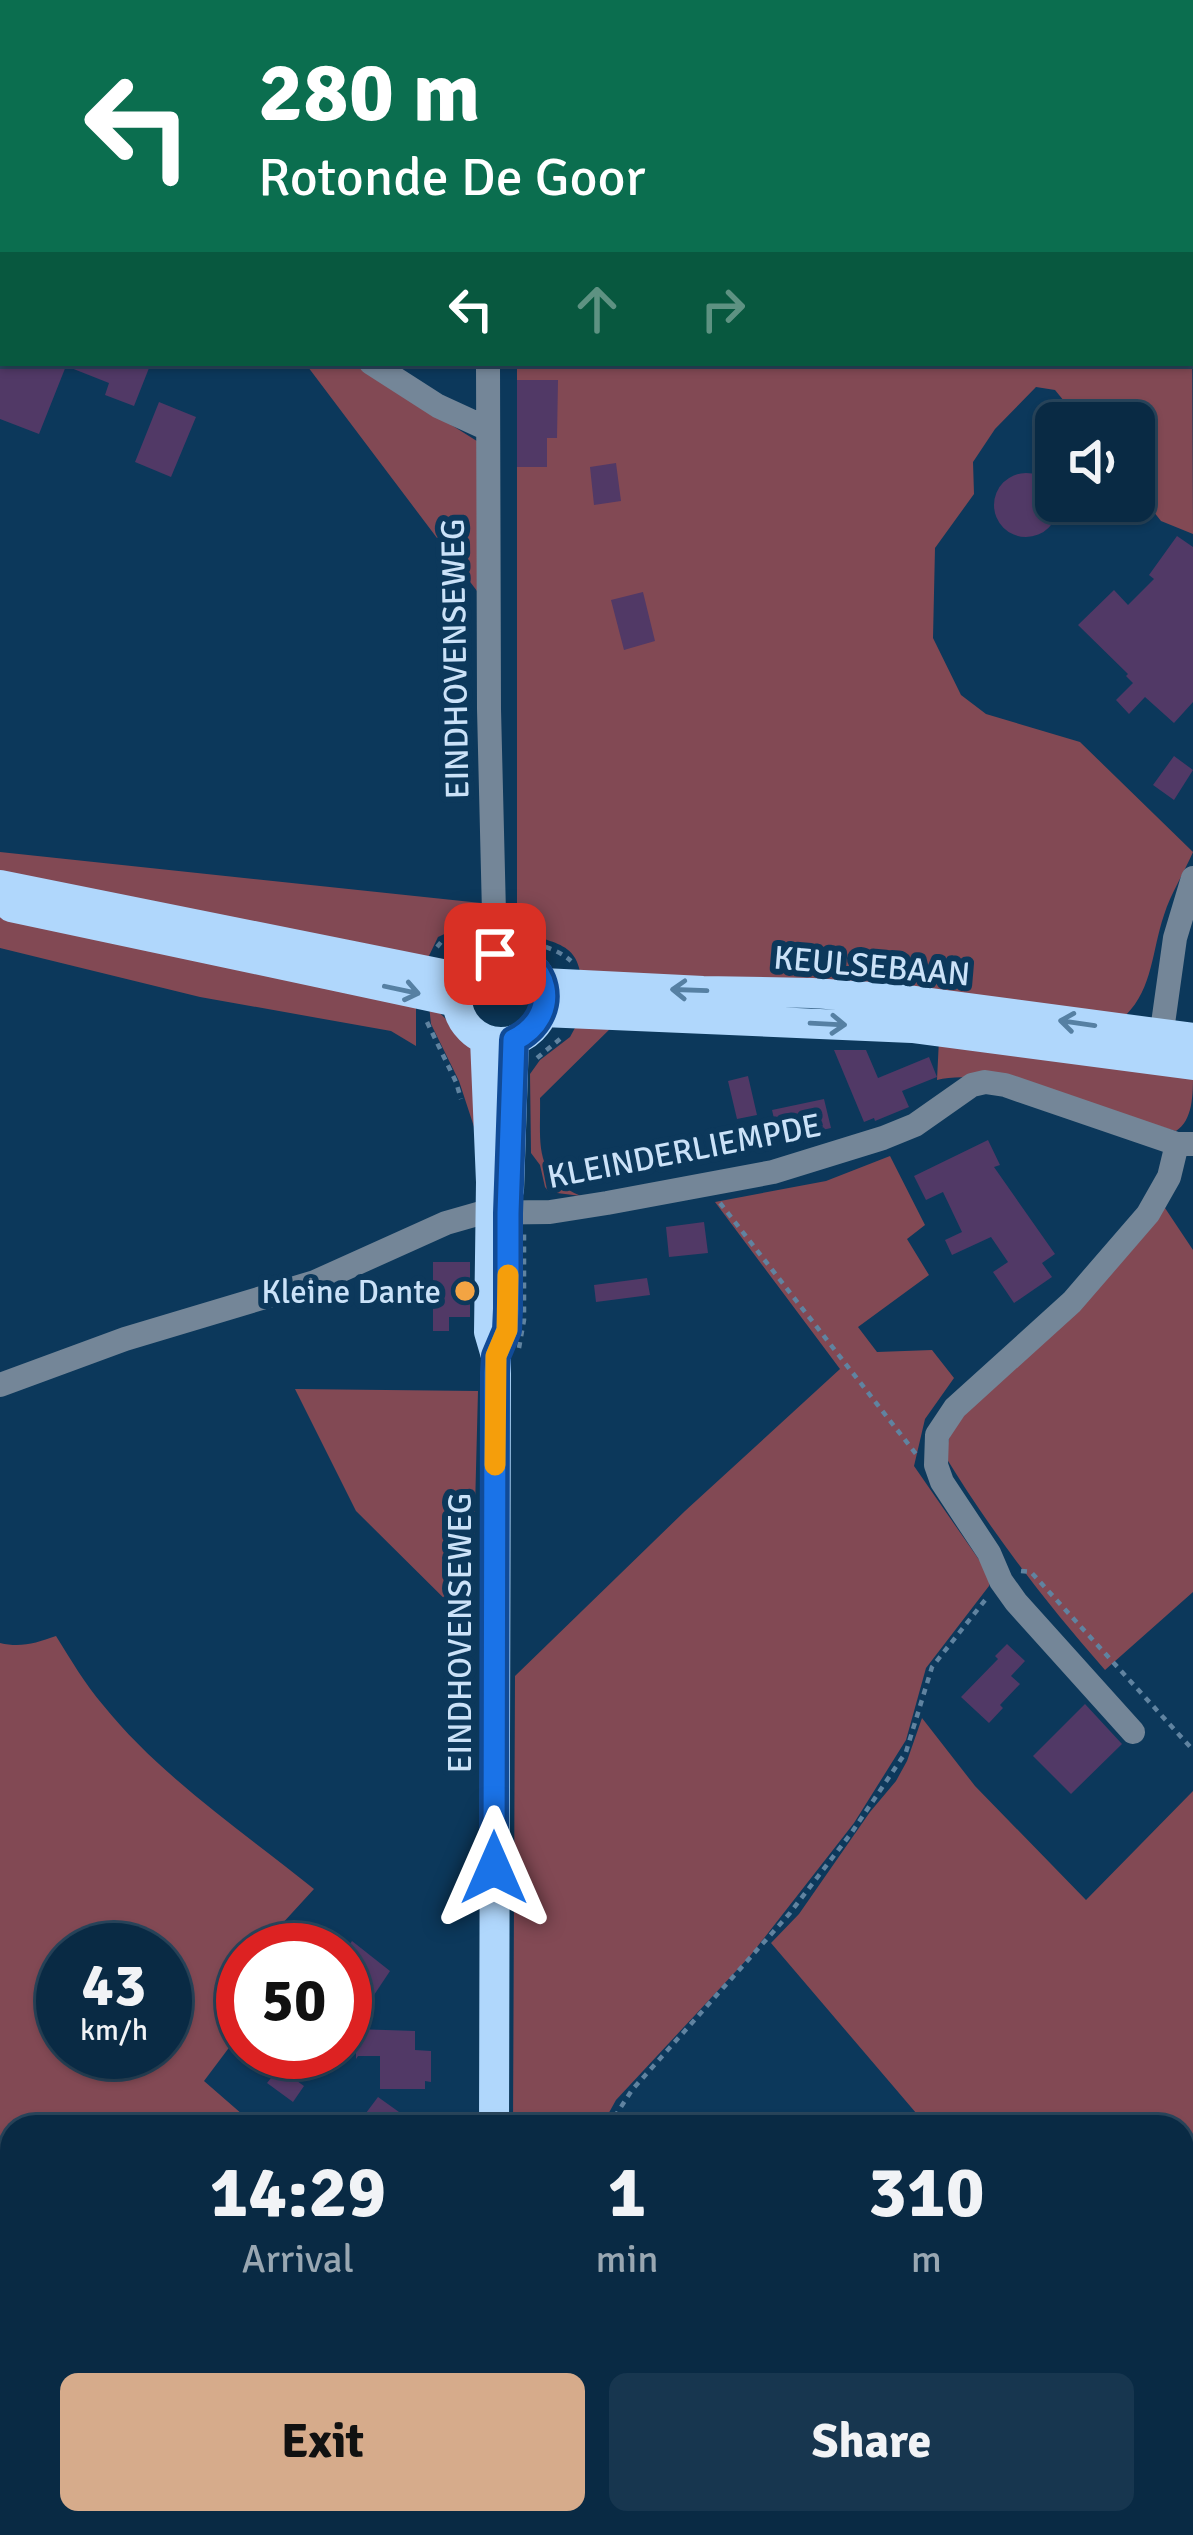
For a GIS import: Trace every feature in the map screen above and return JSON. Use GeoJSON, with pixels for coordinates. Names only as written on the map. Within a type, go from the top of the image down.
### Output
{"type":"FeatureCollection","features":[{"type":"Feature","properties":{"kind":"main road"},"geometry":{"type":"LineString","coordinates":[[0,885],[430,971],[459,990]]}},
{"type":"Feature","properties":{"kind":"main road"},"geometry":{"type":"LineString","coordinates":[[0,905],[459,990]]}},
{"type":"Feature","properties":{"kind":"main road"},"geometry":{"type":"LineString","coordinates":[[495,954],[528,963],[559,998],[510,1048],[467,1025],[459,990],[474,963],[495,954]]}},
{"type":"Feature","properties":{"kind":"main road","name":"KEULSEBAAN"},"geometry":{"type":"LineString","coordinates":[[559,998],[1160,1047],[1193,1039]]}},
{"type":"Feature","properties":{"kind":"main road","name":"KEULSEBAAN"},"geometry":{"type":"LineString","coordinates":[[1160,1047],[1193,1065]]}},
{"type":"Feature","properties":{"kind":"main road","name":"EINDHOVENSEWEG"},"geometry":{"type":"LineString","coordinates":[[494,2115],[496,1356],[507,1330],[499,1213],[510,1048]]}},
{"type":"Feature","properties":{"kind":"street"},"geometry":{"type":"LineString","coordinates":[[375,366],[438,406],[488,430]]}},
{"type":"Feature","properties":{"kind":"street","name":"EINDHOVENSEWEG"},"geometry":{"type":"LineString","coordinates":[[488,366],[489,709],[505,915],[495,954]]}},
{"type":"Feature","properties":{"kind":"street"},"geometry":{"type":"LineString","coordinates":[[1160,1047],[1175,938],[1192,883]]}},
{"type":"Feature","properties":{"kind":"street","name":"KLEINDERLIEMPDE"},"geometry":{"type":"LineString","coordinates":[[0,1385],[125,1339],[315,1282],[446,1223],[481,1213],[550,1212],[706,1186],[773,1172],[884,1138],[915,1125],[972,1085],[985,1082],[1004,1084],[1185,1144],[1148,1214],[1059,1316],[955,1408],[938,1435],[937,1466]]}},
{"type":"Feature","properties":{"kind":"street"},"geometry":{"type":"LineString","coordinates":[[937,1466],[942,1482],[1016,1602],[1133,1732]]}},
{"type":"Feature","properties":{"kind":"path"},"geometry":{"type":"LineString","coordinates":[[430,971],[435,948],[442,940],[470,928],[483,914],[505,915],[536,945],[568,957],[573,963],[559,998],[572,1025],[567,1034],[510,1048]]}},
{"type":"Feature","properties":{"kind":"path"},"geometry":{"type":"LineString","coordinates":[[706,1186],[911,1452],[937,1466]]}},
{"type":"Feature","properties":{"kind":"path"},"geometry":{"type":"LineString","coordinates":[[616,2115],[632,2090],[790,1913],[851,1832],[906,1752],[932,1667],[999,1574],[1031,1572],[1193,1750]]}},
{"type":"Feature","properties":{"kind":"shaded area"},"geometry":{"type":"Polygon","coordinates":[[[307,366],[358,366],[480,443],[480,595],[307,366]]]}},
{"type":"Feature","properties":{"kind":"shaded area"},"geometry":{"type":"Polygon","coordinates":[[[517,366],[1192,366],[1193,534],[1161,521],[1155,513],[1155,402],[1065,402],[1055,390],[1036,387],[995,429],[973,462],[974,494],[935,548],[933,638],[961,695],[986,714],[1080,742],[1193,852],[1167,907],[1147,981],[1126,1015],[581,977],[570,951],[522,922],[517,907],[517,366]]]}},
{"type":"Feature","properties":{"kind":"shaded area"},"geometry":{"type":"Polygon","coordinates":[[[0,852],[481,903],[482,911],[438,937],[427,960],[0,880],[0,852]]]}},
{"type":"Feature","properties":{"kind":"shaded area"},"geometry":{"type":"Polygon","coordinates":[[[0,914],[416,1000],[416,1046],[391,1031],[200,997],[0,948],[0,914]]]}},
{"type":"Feature","properties":{"kind":"shaded area"},"geometry":{"type":"Polygon","coordinates":[[[429,1005],[482,1051],[479,1142],[459,1081],[431,1024],[429,1005]]]}},
{"type":"Feature","properties":{"kind":"shaded area"},"geometry":{"type":"Polygon","coordinates":[[[620,1019],[540,1098],[540,1143],[547,1168],[565,1188],[581,1196],[549,1192],[531,1153],[530,1074],[576,1026],[620,1019]]]}},
{"type":"Feature","properties":{"kind":"shaded area"},"geometry":{"type":"Polygon","coordinates":[[[939,1039],[1193,1073],[1189,1114],[1176,1131],[1021,1085],[961,1077],[937,1080],[939,1039]]]}},
{"type":"Feature","properties":{"kind":"shaded area"},"geometry":{"type":"Polygon","coordinates":[[[890,1156],[925,1225],[907,1239],[929,1275],[858,1327],[877,1352],[932,1350],[954,1378],[925,1419],[914,1466],[991,1577],[989,1586],[926,1668],[906,1740],[854,1823],[750,1956],[616,2100],[608,2115],[513,2115],[515,1676],[840,1369],[715,1202],[826,1181],[890,1156]]]}},
{"type":"Feature","properties":{"kind":"shaded area"},"geometry":{"type":"Polygon","coordinates":[[[1163,1205],[1193,1250],[1193,1592],[1105,1670],[1020,1567],[945,1456],[951,1430],[969,1401],[1163,1205]]]}},
{"type":"Feature","properties":{"kind":"shaded area"},"geometry":{"type":"Polygon","coordinates":[[[295,1389],[478,1391],[472,1626],[356,1511],[295,1389]]]}},
{"type":"Feature","properties":{"kind":"shaded area"},"geometry":{"type":"Polygon","coordinates":[[[56,1636],[125,1731],[203,1802],[314,1889],[283,1923],[216,1923],[216,2065],[204,2081],[243,2115],[0,2115],[0,1643],[22,1645],[56,1636]]]}},
{"type":"Feature","properties":{"kind":"shaded area"},"geometry":{"type":"Polygon","coordinates":[[[922,1718],[975,1786],[1086,1900],[1193,1791],[1193,2115],[918,2115],[771,1943],[799,1914],[907,1761],[922,1718]]]}},
{"type":"Feature","properties":{"kind":"building"},"geometry":{"type":"Polygon","coordinates":[[[0,366],[66,366],[39,434],[0,419],[0,366]]]}},
{"type":"Feature","properties":{"kind":"building"},"geometry":{"type":"Polygon","coordinates":[[[66,366],[150,366],[134,406],[105,395],[109,383],[66,366]]]}},
{"type":"Feature","properties":{"kind":"building"},"geometry":{"type":"Polygon","coordinates":[[[517,380],[558,380],[557,438],[547,438],[547,467],[517,467],[517,380]]]}},
{"type":"Feature","properties":{"kind":"building"},"geometry":{"type":"Polygon","coordinates":[[[159,402],[196,417],[171,477],[135,462],[159,402]]]}},
{"type":"Feature","properties":{"kind":"building"},"geometry":{"type":"Polygon","coordinates":[[[616,463],[621,501],[594,505],[590,467],[616,463]]]}},
{"type":"Feature","properties":{"kind":"building"},"geometry":{"type":"Polygon","coordinates":[[[1026,473],[1035,475],[1035,522],[1052,522],[1026,537],[1003,528],[994,505],[1003,482],[1026,473]]]}},
{"type":"Feature","properties":{"kind":"building"},"geometry":{"type":"Polygon","coordinates":[[[1177,536],[1193,547],[1193,702],[1174,723],[1145,697],[1129,714],[1116,700],[1133,683],[1128,674],[1078,625],[1114,590],[1128,605],[1154,579],[1149,575],[1177,536]]]}},
{"type":"Feature","properties":{"kind":"building"},"geometry":{"type":"Polygon","coordinates":[[[643,592],[655,641],[624,650],[611,600],[643,592]]]}},
{"type":"Feature","properties":{"kind":"building"},"geometry":{"type":"Polygon","coordinates":[[[1174,756],[1193,770],[1174,800],[1153,785],[1174,756]]]}},
{"type":"Feature","properties":{"kind":"building"},"geometry":{"type":"Polygon","coordinates":[[[834,1050],[866,1050],[878,1078],[929,1057],[937,1077],[902,1091],[909,1107],[864,1122],[834,1050]]]}},
{"type":"Feature","properties":{"kind":"building"},"geometry":{"type":"Polygon","coordinates":[[[748,1076],[757,1115],[737,1119],[728,1081],[748,1076]]]}},
{"type":"Feature","properties":{"kind":"building"},"geometry":{"type":"Polygon","coordinates":[[[824,1099],[831,1128],[779,1140],[772,1110],[824,1099]]]}},
{"type":"Feature","properties":{"kind":"building"},"geometry":{"type":"Polygon","coordinates":[[[988,1140],[1000,1165],[994,1167],[1055,1254],[1042,1263],[1052,1277],[1014,1303],[993,1272],[1008,1262],[991,1237],[952,1255],[945,1240],[962,1232],[943,1192],[926,1200],[914,1176],[988,1140]]]}},
{"type":"Feature","properties":{"kind":"building"},"geometry":{"type":"Polygon","coordinates":[[[704,1222],[708,1253],[669,1257],[666,1227],[704,1222]]]}},
{"type":"Feature","properties":{"kind":"building"},"geometry":{"type":"Polygon","coordinates":[[[433,1262],[470,1262],[470,1317],[449,1317],[449,1331],[433,1331],[433,1262]]]}},
{"type":"Feature","properties":{"kind":"building"},"geometry":{"type":"Polygon","coordinates":[[[647,1278],[650,1295],[596,1302],[594,1285],[647,1278]]]}},
{"type":"Feature","properties":{"kind":"building"},"geometry":{"type":"Polygon","coordinates":[[[1007,1644],[1025,1661],[1011,1676],[1020,1684],[989,1723],[961,1697],[1007,1644]]]}},
{"type":"Feature","properties":{"kind":"building"},"geometry":{"type":"Polygon","coordinates":[[[1085,1704],[1122,1744],[1071,1794],[1033,1756],[1085,1704]]]}},
{"type":"Feature","properties":{"kind":"building"},"geometry":{"type":"Polygon","coordinates":[[[372,1957],[390,1971],[372,1993],[372,1957]]]}},
{"type":"Feature","properties":{"kind":"building"},"geometry":{"type":"Polygon","coordinates":[[[372,2030],[415,2031],[415,2050],[431,2051],[431,2082],[425,2081],[425,2089],[380,2089],[380,2056],[372,2056],[372,2030]]]}},
{"type":"Feature","properties":{"kind":"building"},"geometry":{"type":"Polygon","coordinates":[[[294,2079],[304,2086],[293,2102],[267,2083],[294,2079]]]}},
{"type":"Feature","properties":{"kind":"building"},"geometry":{"type":"Polygon","coordinates":[[[378,2097],[403,2115],[369,2115],[378,2097]]]}},
{"type":"Feature","properties":{"kind":"slow traffic"},"geometry":{"type":"LineString","coordinates":[[495,1465],[496,1356],[507,1330],[508,1275]]}},
{"type":"Feature","properties":{"kind":"place","name":"Kleine Dante"},"geometry":{"type":"Point","coordinates":[465,1291]}},
{"type":"Feature","properties":{"kind":"route"},"geometry":{"type":"LineString","coordinates":[[494,1868],[495,1373],[496,1356],[507,1330],[514,1040],[536,1025],[545,1003],[543,983],[528,963],[495,954]]}}]}
